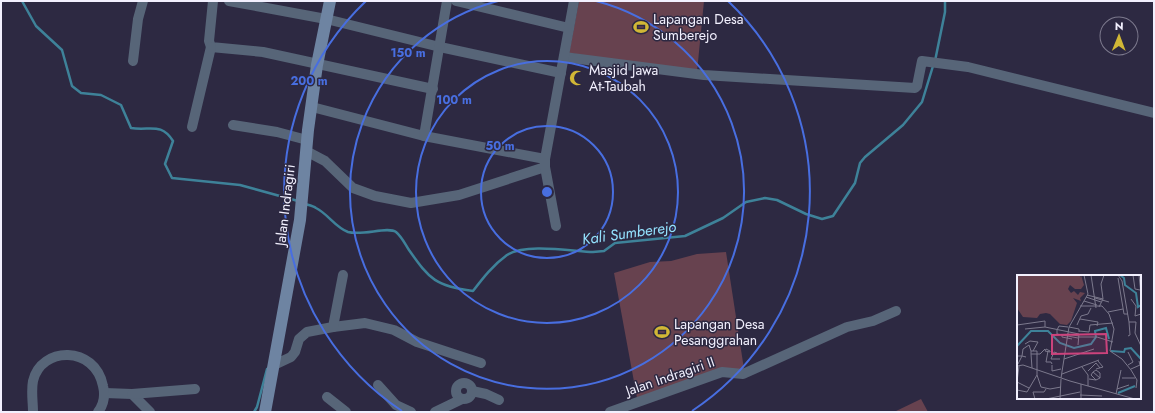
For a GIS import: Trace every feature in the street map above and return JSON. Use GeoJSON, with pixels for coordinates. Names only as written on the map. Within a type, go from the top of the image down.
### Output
{"type":"FeatureCollection","features":[{"type":"Feature","properties":{"kind":"street"},"geometry":{"type":"LineString","coordinates":[[133,61],[138,19],[143,1]]}},
{"type":"Feature","properties":{"kind":"street"},"geometry":{"type":"LineString","coordinates":[[192,127],[210,46],[209,41],[213,1]]}},
{"type":"Feature","properties":{"kind":"street"},"geometry":{"type":"LineString","coordinates":[[229,1],[326,19],[440,47],[561,73]]}},
{"type":"Feature","properties":{"kind":"street","name":"Jalan Indragiri"},"geometry":{"type":"LineString","coordinates":[[265,412],[300,220],[317,64],[330,1]]}},
{"type":"Feature","properties":{"kind":"street"},"geometry":{"type":"LineString","coordinates":[[424,136],[447,1]]}},
{"type":"Feature","properties":{"kind":"street"},"geometry":{"type":"LineString","coordinates":[[456,1],[569,28]]}},
{"type":"Feature","properties":{"kind":"street"},"geometry":{"type":"LineString","coordinates":[[556,226],[545,163],[574,1]]}},
{"type":"Feature","properties":{"kind":"street"},"geometry":{"type":"LineString","coordinates":[[210,46],[263,52],[433,89]]}},
{"type":"Feature","properties":{"kind":"street"},"geometry":{"type":"LineString","coordinates":[[564,57],[704,75],[915,88],[917,86],[920,62],[926,61],[968,67],[1154,113]]}},
{"type":"Feature","properties":{"kind":"street"},"geometry":{"type":"LineString","coordinates":[[312,107],[424,136],[545,163]]}},
{"type":"Feature","properties":{"kind":"street"},"geometry":{"type":"LineString","coordinates":[[233,125],[277,132],[307,146],[353,188],[375,196],[411,204],[459,195],[545,163]]}},
{"type":"Feature","properties":{"kind":"street"},"geometry":{"type":"LineString","coordinates":[[333,328],[343,275]]}},
{"type":"Feature","properties":{"kind":"street","name":"Jalan Indragiri II"},"geometry":{"type":"LineString","coordinates":[[610,412],[722,372],[743,374],[847,327],[873,321],[896,311]]}},
{"type":"Feature","properties":{"kind":"street"},"geometry":{"type":"LineString","coordinates":[[274,365],[291,356],[295,352],[299,339],[307,332],[361,322],[394,330],[417,342],[481,364]]}},
{"type":"Feature","properties":{"kind":"street"},"geometry":{"type":"LineString","coordinates":[[33,412],[33,380],[40,367],[46,361],[65,355],[75,355],[91,362],[101,374],[105,393],[102,408],[98,412]]}},
{"type":"Feature","properties":{"kind":"street"},"geometry":{"type":"LineString","coordinates":[[435,412],[462,399],[457,395],[457,388],[462,384],[468,385],[472,391],[486,394],[499,400]]}},
{"type":"Feature","properties":{"kind":"street"},"geometry":{"type":"LineString","coordinates":[[378,385],[396,408],[411,412]]}},
{"type":"Feature","properties":{"kind":"street"},"geometry":{"type":"LineString","coordinates":[[105,393],[132,394],[195,389]]}},
{"type":"Feature","properties":{"kind":"street"},"geometry":{"type":"LineString","coordinates":[[132,394],[150,412]]}},
{"type":"Feature","properties":{"kind":"street"},"geometry":{"type":"LineString","coordinates":[[327,397],[346,412]]}},
{"type":"Feature","properties":{"kind":"shaded area","name":"Lapangan Desa Sumberejo"},"geometry":{"type":"Polygon","coordinates":[[[579,1],[704,1],[697,72],[569,53],[579,1]]]}},
{"type":"Feature","properties":{"kind":"shaded area"},"geometry":{"type":"Polygon","coordinates":[[[726,252],[744,369],[637,398],[614,273],[650,262],[671,261],[697,254],[726,252]]]}},
{"type":"Feature","properties":{"kind":"shaded area"},"geometry":{"type":"Polygon","coordinates":[[[921,399],[928,412],[894,412],[921,399]]]}},
{"type":"Feature","properties":{"kind":"waterway","name":"Kali Sumberejo"},"geometry":{"type":"LineString","coordinates":[[22,1],[36,26],[62,50],[72,86],[81,93],[101,95],[121,105],[131,128],[155,128],[164,131],[169,135],[173,141],[165,164],[172,178],[240,185],[298,201]]}},
{"type":"Feature","properties":{"kind":"waterway","name":"Kali Sumberejo"},"geometry":{"type":"LineString","coordinates":[[935,61],[945,12],[945,1]]}},
{"type":"Feature","properties":{"kind":"waterway","name":"Kali Sumberejo"},"geometry":{"type":"LineString","coordinates":[[305,204],[320,211],[339,227],[348,232],[361,233],[387,230],[396,232],[402,238],[423,268],[435,280],[450,287],[473,291],[497,263],[515,251],[525,249],[561,249],[593,252],[604,251],[615,243],[685,236],[723,218],[746,202],[765,198],[777,200],[806,214],[822,219],[833,216],[855,183],[860,163],[865,157],[903,125],[922,102],[933,66]]}},
{"type":"Feature","properties":{"kind":"waterway"},"geometry":{"type":"LineString","coordinates":[[254,412],[257,407],[267,369]]}},
{"type":"Feature","properties":{"kind":"place","name":"Lapangan Desa Sumberejo"},"geometry":{"type":"Point","coordinates":[641,27]}},
{"type":"Feature","properties":{"kind":"place","name":"Masjid Jawa At-Taubah"},"geometry":{"type":"Point","coordinates":[577,78]}},
{"type":"Feature","properties":{"kind":"place","name":"Lapangan Desa Pesanggrahan"},"geometry":{"type":"Point","coordinates":[662,332]}}]}
